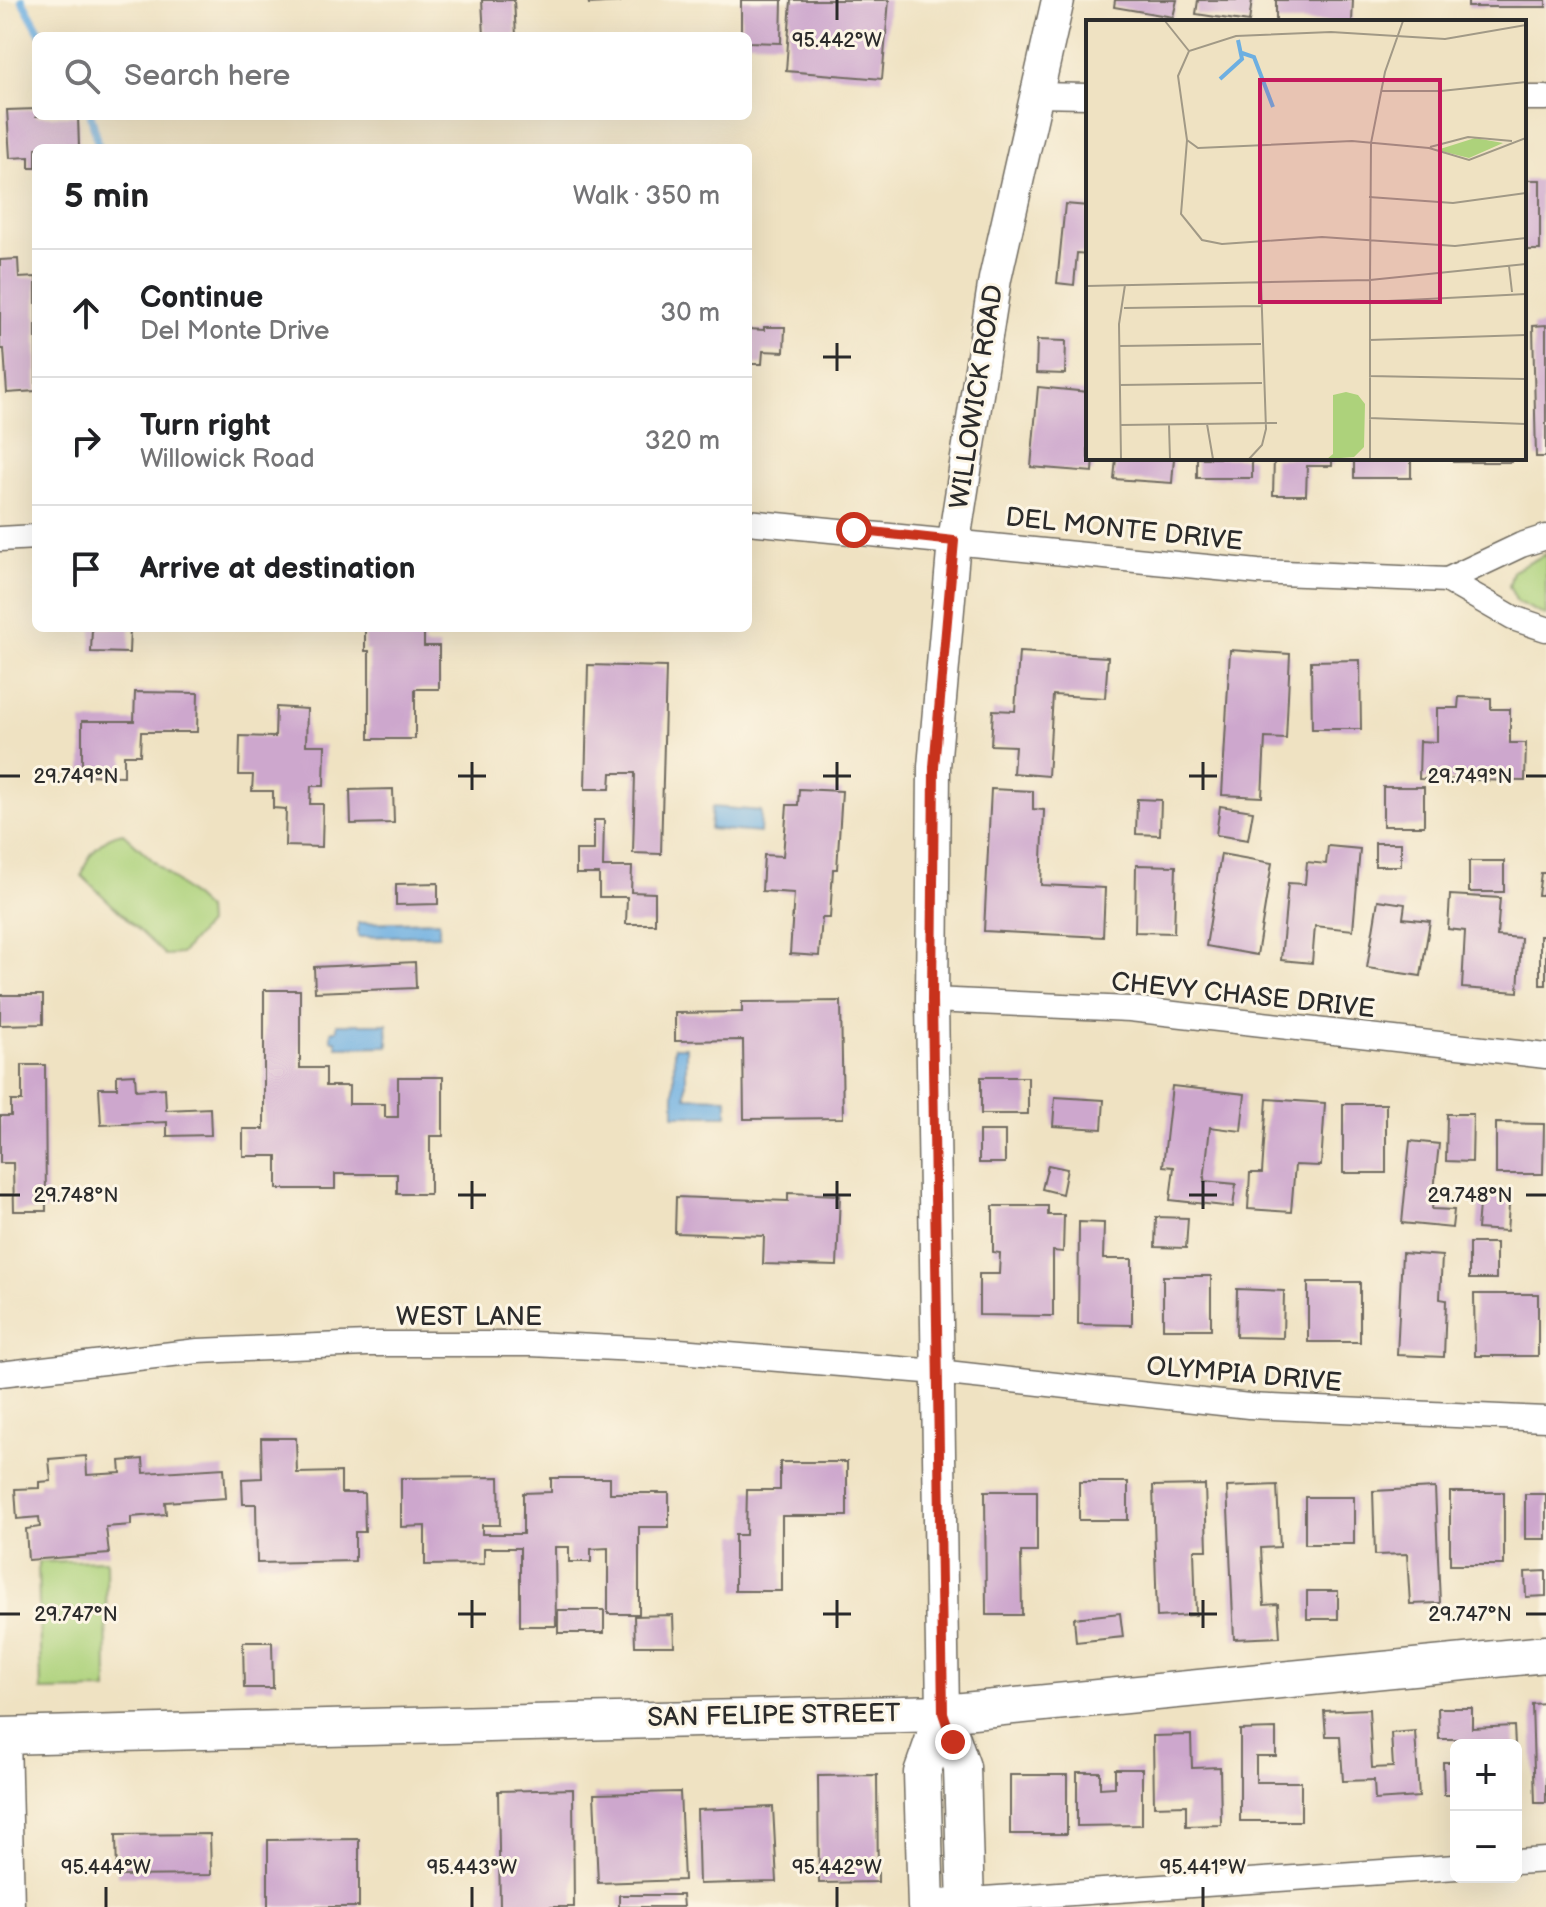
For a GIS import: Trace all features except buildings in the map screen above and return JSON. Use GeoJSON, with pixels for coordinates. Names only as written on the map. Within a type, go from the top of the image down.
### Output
{"type":"FeatureCollection","features":[{"type":"Feature","properties":{"kind":"main road","name":"SAN FELIPE STREET"},"geometry":{"type":"LineString","coordinates":[[2,1736],[943,1713],[1546,1654]]}},
{"type":"Feature","properties":{"kind":"main road","name":"WILLOWICK ROAD"},"geometry":{"type":"LineString","coordinates":[[943,1713],[962,1767],[966,1904]]}},
{"type":"Feature","properties":{"kind":"main road","name":"WILLOWICK ROAD"},"geometry":{"type":"LineString","coordinates":[[926,1905],[922,1773],[943,1713]]}},
{"type":"Feature","properties":{"kind":"street","name":"WILLOWICK ROAD"},"geometry":{"type":"LineString","coordinates":[[943,1713],[932,1000],[934,767],[954,541],[995,279],[1034,95],[1058,0]]}},
{"type":"Feature","properties":{"kind":"street"},"geometry":{"type":"LineString","coordinates":[[1034,95],[1086,96]]}},
{"type":"Feature","properties":{"kind":"street","name":"DEL MONTE DRIVE"},"geometry":{"type":"LineString","coordinates":[[752,522],[1258,572],[1447,580],[1546,537]]}},
{"type":"Feature","properties":{"kind":"street"},"geometry":{"type":"LineString","coordinates":[[0,539],[32,537]]}},
{"type":"Feature","properties":{"kind":"street","name":"DEL MONTE DRIVE"},"geometry":{"type":"LineString","coordinates":[[1447,580],[1513,618],[1546,629]]}},
{"type":"Feature","properties":{"kind":"street","name":"CHEVY CHASE DRIVE"},"geometry":{"type":"LineString","coordinates":[[932,1000],[1130,1009],[1546,1056]]}},
{"type":"Feature","properties":{"kind":"street","name":"WEST LANE"},"geometry":{"type":"LineString","coordinates":[[0,1374],[198,1351],[367,1344],[531,1344],[679,1351],[938,1372]]}},
{"type":"Feature","properties":{"kind":"street","name":"OLYMPIA DRIVE"},"geometry":{"type":"LineString","coordinates":[[938,1372],[1249,1406],[1546,1419]]}},
{"type":"Feature","properties":{"kind":"street"},"geometry":{"type":"LineString","coordinates":[[2,1736],[8,1907]]}},
{"type":"Feature","properties":{"kind":"street"},"geometry":{"type":"LineString","coordinates":[[1522,1862],[1546,1860]]}},
{"type":"Feature","properties":{"kind":"street"},"geometry":{"type":"LineString","coordinates":[[926,1905],[1450,1867]]}},
{"type":"Feature","properties":{"kind":"green space"},"geometry":{"type":"Polygon","coordinates":[[[1546,554],[1546,616],[1517,602],[1509,586],[1513,571],[1546,554]]]}},
{"type":"Feature","properties":{"kind":"green space"},"geometry":{"type":"Polygon","coordinates":[[[123,833],[206,909],[207,924],[181,954],[165,955],[82,876],[96,848],[109,838],[123,833]]]}},
{"type":"Feature","properties":{"kind":"green space"},"geometry":{"type":"Polygon","coordinates":[[[106,1560],[107,1690],[41,1691],[38,1562],[106,1560]]]}},
{"type":"Feature","properties":{"kind":"water"},"geometry":{"type":"Polygon","coordinates":[[[712,807],[761,811],[760,833],[710,829],[712,807]]]}},
{"type":"Feature","properties":{"kind":"water"},"geometry":{"type":"Polygon","coordinates":[[[439,921],[439,935],[358,937],[358,923],[439,921]]]}},
{"type":"Feature","properties":{"kind":"water"},"geometry":{"type":"Polygon","coordinates":[[[337,1024],[387,1024],[388,1046],[337,1047],[336,1040],[331,1040],[331,1031],[337,1030],[337,1024]]]}},
{"type":"Feature","properties":{"kind":"water"},"geometry":{"type":"Polygon","coordinates":[[[674,1047],[686,1047],[686,1097],[727,1098],[727,1115],[674,1115],[674,1047]]]}},
{"type":"Feature","properties":{"kind":"waterway"},"geometry":{"type":"LineString","coordinates":[[22,0],[40,32]]}},
{"type":"Feature","properties":{"kind":"waterway"},"geometry":{"type":"LineString","coordinates":[[92,120],[98,144]]}},
{"type":"Feature","properties":{"kind":"route"},"geometry":{"type":"LineString","coordinates":[[854,530],[954,541],[934,767],[932,1000],[943,1713],[953,1742]]}}]}
